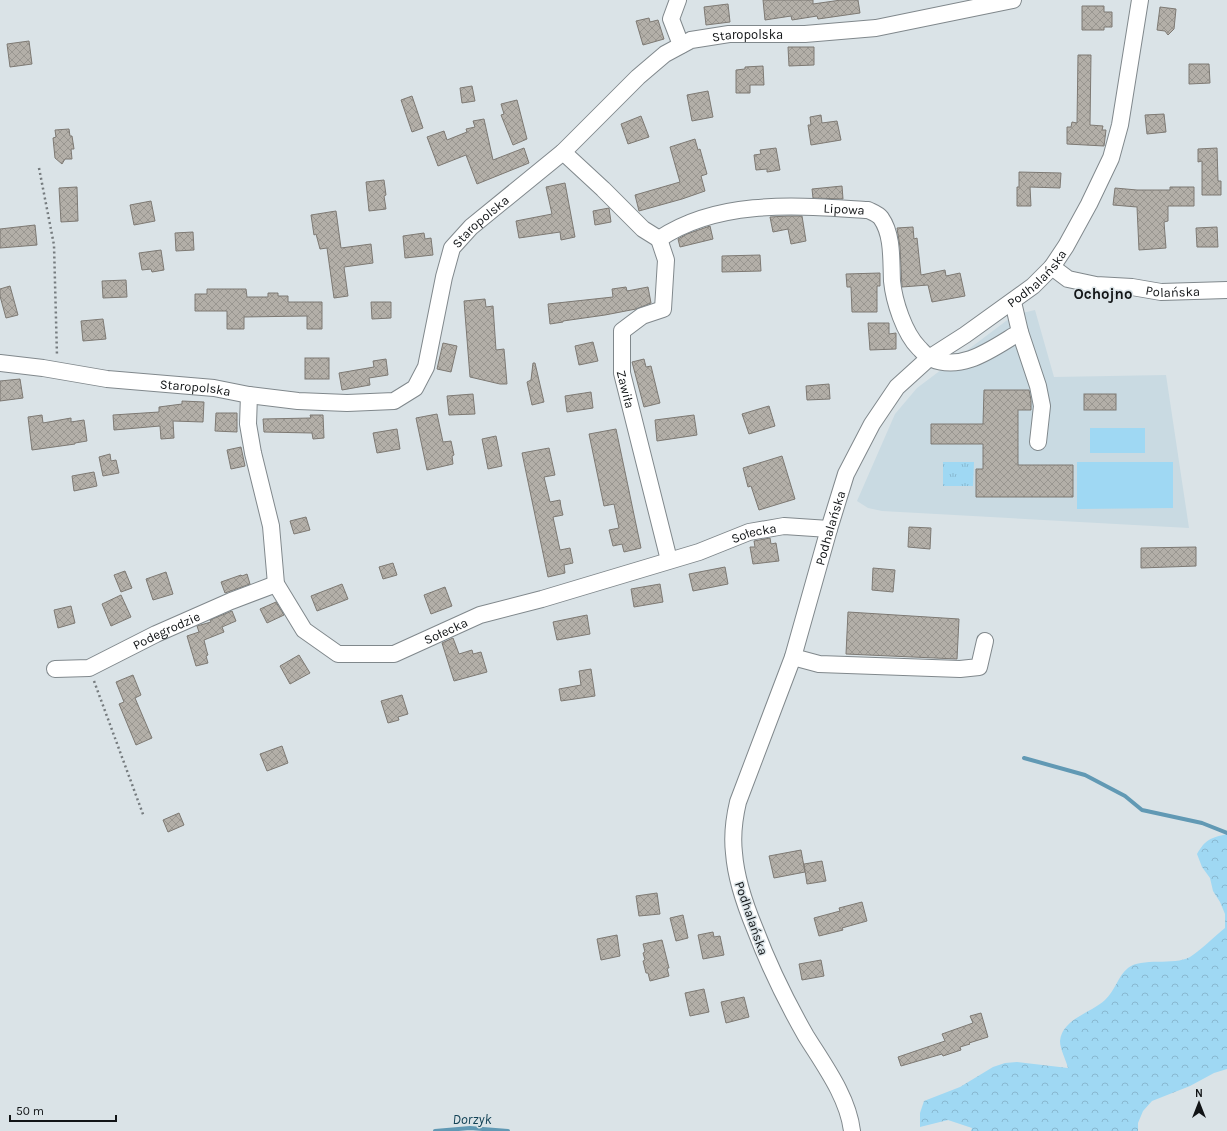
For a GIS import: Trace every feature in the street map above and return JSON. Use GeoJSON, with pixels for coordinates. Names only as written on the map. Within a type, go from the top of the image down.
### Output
{"type":"FeatureCollection","features":[{"type":"Feature","properties":{"kind":"street"},"geometry":{"type":"LineString","coordinates":[[678,0],[671,19],[681,45]]}},
{"type":"Feature","properties":{"kind":"street","name":"Staropolska"},"geometry":{"type":"LineString","coordinates":[[0,363],[107,379],[214,388],[249,395],[298,401],[347,404],[394,401],[415,388],[426,367],[444,276],[452,248],[471,227],[563,152],[638,77],[665,54],[691,40],[729,34],[805,34],[876,28],[1013,0]]}},
{"type":"Feature","properties":{"kind":"street","name":"Podhalańska"},"geometry":{"type":"LineString","coordinates":[[852,1128],[842,1099],[831,1076],[794,1015],[772,973],[745,906],[736,870],[734,852],[734,819],[738,802],[793,657],[846,474],[872,424],[897,387],[929,358],[1012,302],[1033,286],[1052,267],[1068,242],[1111,158],[1120,125],[1140,0]]}},
{"type":"Feature","properties":{"kind":"street"},"geometry":{"type":"LineString","coordinates":[[563,152],[643,229],[659,239]]}},
{"type":"Feature","properties":{"kind":"street","name":"Lipowa"},"geometry":{"type":"LineString","coordinates":[[659,239],[668,232],[710,215],[781,206],[868,210],[880,216],[886,227],[890,245],[892,283],[902,322],[913,342],[929,358]]}},
{"type":"Feature","properties":{"kind":"street","name":"Zawiła"},"geometry":{"type":"LineString","coordinates":[[659,239],[666,260],[663,309],[642,316],[622,331],[622,373],[669,560]]}},
{"type":"Feature","properties":{"kind":"street","name":"Polańska"},"geometry":{"type":"LineString","coordinates":[[1052,267],[1068,279],[1096,285],[1132,287],[1161,292],[1227,290]]}},
{"type":"Feature","properties":{"kind":"street"},"geometry":{"type":"LineString","coordinates":[[1012,302],[1020,332],[1038,386],[1042,406],[1038,442]]}},
{"type":"Feature","properties":{"kind":"street"},"geometry":{"type":"LineString","coordinates":[[929,358],[949,364],[966,361],[986,352],[1020,332]]}},
{"type":"Feature","properties":{"kind":"street","name":"Sołecka"},"geometry":{"type":"LineString","coordinates":[[249,395],[248,424],[253,454],[272,526],[276,584],[304,630],[338,654],[394,654],[480,615],[542,599],[699,552],[749,532],[784,526],[829,529]]}},
{"type":"Feature","properties":{"kind":"street","name":"Podegrodzie"},"geometry":{"type":"LineString","coordinates":[[55,669],[89,668],[156,634],[231,601],[276,584]]}},
{"type":"Feature","properties":{"kind":"street"},"geometry":{"type":"LineString","coordinates":[[793,657],[819,664],[960,669],[979,667],[985,641]]}},
{"type":"Feature","properties":{"kind":"path"},"geometry":{"type":"LineString","coordinates":[[39,168],[54,245],[57,371]]}},
{"type":"Feature","properties":{"kind":"path"},"geometry":{"type":"LineString","coordinates":[[89,668],[144,817]]}},
{"type":"Feature","properties":{"kind":"shaded area"},"geometry":{"type":"Polygon","coordinates":[[[1035,310],[1054,377],[1166,375],[1189,528],[882,511],[868,508],[857,501],[895,414],[917,388],[1014,315],[1035,310]]]}},
{"type":"Feature","properties":{"kind":"green space"},"geometry":{"type":"Polygon","coordinates":[[[1090,428],[1145,428],[1145,453],[1090,453],[1090,428]]]}},
{"type":"Feature","properties":{"kind":"green space"},"geometry":{"type":"Polygon","coordinates":[[[943,462],[974,462],[973,486],[943,486],[943,462]]]}},
{"type":"Feature","properties":{"kind":"green space"},"geometry":{"type":"Polygon","coordinates":[[[1077,462],[1173,462],[1173,508],[1077,509],[1077,462]]]}},
{"type":"Feature","properties":{"kind":"green space"},"geometry":{"type":"Polygon","coordinates":[[[1227,834],[1227,1069],[1214,1073],[1190,1086],[1152,1101],[1143,1111],[1138,1123],[1138,1131],[971,1131],[972,1128],[948,1120],[920,1127],[920,1113],[924,1101],[960,1087],[993,1067],[1005,1063],[1017,1062],[1068,1068],[1060,1044],[1062,1033],[1071,1022],[1105,1000],[1128,968],[1141,963],[1183,960],[1190,957],[1225,928],[1225,914],[1213,891],[1210,878],[1202,867],[1197,854],[1203,845],[1209,840],[1227,834]]]}},
{"type":"Feature","properties":{"kind":"building"},"geometry":{"type":"Polygon","coordinates":[[[763,0],[813,0],[813,4],[841,0],[858,0],[860,13],[818,19],[817,16],[792,20],[791,16],[765,20],[763,0]]]}},
{"type":"Feature","properties":{"kind":"building"},"geometry":{"type":"Polygon","coordinates":[[[728,4],[730,22],[706,25],[704,7],[728,4]]]}},
{"type":"Feature","properties":{"kind":"building"},"geometry":{"type":"Polygon","coordinates":[[[1082,6],[1104,6],[1104,12],[1112,12],[1112,27],[1104,27],[1104,30],[1082,30],[1082,6]]]}},
{"type":"Feature","properties":{"kind":"building"},"geometry":{"type":"Polygon","coordinates":[[[1160,7],[1176,9],[1174,29],[1168,35],[1165,31],[1157,30],[1160,7]]]}},
{"type":"Feature","properties":{"kind":"building"},"geometry":{"type":"Polygon","coordinates":[[[649,18],[650,22],[658,20],[664,39],[643,45],[636,21],[649,18]]]}},
{"type":"Feature","properties":{"kind":"building"},"geometry":{"type":"Polygon","coordinates":[[[29,41],[32,64],[10,67],[7,44],[29,41]]]}},
{"type":"Feature","properties":{"kind":"building"},"geometry":{"type":"Polygon","coordinates":[[[788,47],[814,47],[814,65],[789,66],[788,47]]]}},
{"type":"Feature","properties":{"kind":"building"},"geometry":{"type":"Polygon","coordinates":[[[1078,55],[1091,55],[1090,125],[1103,126],[1102,130],[1106,130],[1104,146],[1067,144],[1067,127],[1071,127],[1072,122],[1077,123],[1078,55]]]}},
{"type":"Feature","properties":{"kind":"building"},"geometry":{"type":"Polygon","coordinates":[[[1189,64],[1209,64],[1210,83],[1189,84],[1189,64]]]}},
{"type":"Feature","properties":{"kind":"building"},"geometry":{"type":"Polygon","coordinates":[[[763,66],[764,85],[750,85],[750,93],[736,93],[736,70],[745,69],[745,67],[763,66]]]}},
{"type":"Feature","properties":{"kind":"building"},"geometry":{"type":"Polygon","coordinates":[[[472,86],[475,101],[462,103],[460,88],[472,86]]]}},
{"type":"Feature","properties":{"kind":"building"},"geometry":{"type":"Polygon","coordinates":[[[708,91],[713,117],[692,121],[687,95],[708,91]]]}},
{"type":"Feature","properties":{"kind":"building"},"geometry":{"type":"Polygon","coordinates":[[[412,96],[423,128],[412,132],[401,100],[412,96]]]}},
{"type":"Feature","properties":{"kind":"building"},"geometry":{"type":"Polygon","coordinates":[[[517,100],[527,139],[513,145],[501,115],[504,114],[501,104],[517,100]]]}},
{"type":"Feature","properties":{"kind":"building"},"geometry":{"type":"Polygon","coordinates":[[[1164,114],[1166,132],[1147,134],[1145,115],[1164,114]]]}},
{"type":"Feature","properties":{"kind":"building"},"geometry":{"type":"Polygon","coordinates":[[[821,115],[822,123],[837,121],[841,140],[811,145],[808,125],[811,125],[810,117],[821,115]]]}},
{"type":"Feature","properties":{"kind":"building"},"geometry":{"type":"Polygon","coordinates":[[[641,116],[649,137],[628,144],[621,124],[641,116]]]}},
{"type":"Feature","properties":{"kind":"building"},"geometry":{"type":"Polygon","coordinates":[[[484,119],[493,160],[524,148],[529,163],[477,184],[466,155],[438,166],[427,137],[444,131],[447,140],[467,132],[466,129],[475,127],[473,121],[484,119]]]}},
{"type":"Feature","properties":{"kind":"building"},"geometry":{"type":"Polygon","coordinates":[[[69,129],[70,136],[72,136],[74,149],[71,149],[72,159],[65,159],[62,164],[55,158],[53,138],[56,137],[55,130],[69,129]]]}},
{"type":"Feature","properties":{"kind":"building"},"geometry":{"type":"Polygon","coordinates":[[[695,139],[698,150],[700,149],[707,174],[701,176],[705,191],[639,211],[635,195],[680,182],[670,147],[695,139]]]}},
{"type":"Feature","properties":{"kind":"building"},"geometry":{"type":"Polygon","coordinates":[[[776,148],[780,170],[767,172],[767,169],[756,170],[754,155],[761,154],[760,150],[776,148]]]}},
{"type":"Feature","properties":{"kind":"building"},"geometry":{"type":"Polygon","coordinates":[[[1217,148],[1218,181],[1221,181],[1221,195],[1202,195],[1202,161],[1198,162],[1198,149],[1217,148]]]}},
{"type":"Feature","properties":{"kind":"building"},"geometry":{"type":"Polygon","coordinates":[[[1019,172],[1061,173],[1060,188],[1030,187],[1031,206],[1017,206],[1019,172]]]}},
{"type":"Feature","properties":{"kind":"building"},"geometry":{"type":"Polygon","coordinates":[[[384,180],[386,209],[369,211],[366,182],[384,180]]]}},
{"type":"Feature","properties":{"kind":"building"},"geometry":{"type":"Polygon","coordinates":[[[565,183],[575,237],[561,240],[560,232],[519,238],[516,221],[552,214],[546,187],[565,183]]]}},
{"type":"Feature","properties":{"kind":"building"},"geometry":{"type":"Polygon","coordinates":[[[842,186],[843,199],[813,198],[812,189],[842,186]]]}},
{"type":"Feature","properties":{"kind":"building"},"geometry":{"type":"Polygon","coordinates":[[[77,187],[78,221],[61,222],[59,188],[77,187]]]}},
{"type":"Feature","properties":{"kind":"building"},"geometry":{"type":"Polygon","coordinates":[[[1170,187],[1194,187],[1194,206],[1168,206],[1168,221],[1164,222],[1166,248],[1139,250],[1137,207],[1113,205],[1115,188],[1170,190],[1170,187]]]}},
{"type":"Feature","properties":{"kind":"building"},"geometry":{"type":"Polygon","coordinates":[[[151,201],[155,221],[134,225],[130,205],[151,201]]]}},
{"type":"Feature","properties":{"kind":"building"},"geometry":{"type":"Polygon","coordinates":[[[609,208],[611,222],[595,225],[593,211],[609,208]]]}},
{"type":"Feature","properties":{"kind":"building"},"geometry":{"type":"Polygon","coordinates":[[[336,211],[341,248],[371,244],[373,263],[344,267],[348,296],[334,298],[327,248],[320,249],[316,234],[314,235],[311,215],[336,211]]]}},
{"type":"Feature","properties":{"kind":"building"},"geometry":{"type":"Polygon","coordinates":[[[802,216],[806,241],[791,244],[788,229],[773,232],[770,217],[802,216]]]}},
{"type":"Feature","properties":{"kind":"building"},"geometry":{"type":"Polygon","coordinates":[[[35,225],[37,245],[0,248],[0,229],[35,225]]]}},
{"type":"Feature","properties":{"kind":"building"},"geometry":{"type":"Polygon","coordinates":[[[710,226],[713,239],[680,247],[678,239],[687,234],[710,226]]]}},
{"type":"Feature","properties":{"kind":"building"},"geometry":{"type":"Polygon","coordinates":[[[913,227],[914,239],[917,238],[921,275],[945,270],[946,276],[960,273],[965,296],[932,302],[928,285],[902,287],[900,247],[897,228],[913,227]]]}},
{"type":"Feature","properties":{"kind":"building"},"geometry":{"type":"Polygon","coordinates":[[[1217,227],[1218,247],[1197,247],[1196,228],[1217,227]]]}},
{"type":"Feature","properties":{"kind":"building"},"geometry":{"type":"Polygon","coordinates":[[[193,232],[194,250],[176,251],[175,233],[193,232]]]}},
{"type":"Feature","properties":{"kind":"building"},"geometry":{"type":"Polygon","coordinates":[[[424,233],[425,239],[431,238],[433,255],[405,258],[403,236],[424,233]]]}},
{"type":"Feature","properties":{"kind":"building"},"geometry":{"type":"Polygon","coordinates":[[[161,250],[164,270],[152,272],[151,269],[142,270],[139,253],[161,250]]]}},
{"type":"Feature","properties":{"kind":"building"},"geometry":{"type":"Polygon","coordinates":[[[760,255],[761,271],[722,272],[722,256],[760,255]]]}},
{"type":"Feature","properties":{"kind":"building"},"geometry":{"type":"Polygon","coordinates":[[[880,273],[880,286],[877,286],[877,312],[852,312],[851,287],[847,287],[846,274],[880,273]]]}},
{"type":"Feature","properties":{"kind":"building"},"geometry":{"type":"Polygon","coordinates":[[[126,280],[127,297],[103,298],[102,281],[126,280]]]}},
{"type":"Feature","properties":{"kind":"building"},"geometry":{"type":"Polygon","coordinates":[[[10,286],[18,315],[6,318],[0,296],[0,289],[10,286]]]}},
{"type":"Feature","properties":{"kind":"building"},"geometry":{"type":"Polygon","coordinates":[[[626,287],[627,291],[648,287],[651,303],[636,309],[550,324],[548,304],[613,297],[612,289],[626,287]]]}},
{"type":"Feature","properties":{"kind":"building"},"geometry":{"type":"Polygon","coordinates":[[[207,289],[246,289],[247,297],[268,297],[268,293],[278,293],[278,296],[288,296],[288,302],[322,302],[322,329],[307,329],[307,316],[244,317],[244,329],[227,329],[227,311],[195,311],[195,294],[207,294],[207,289]]]}},
{"type":"Feature","properties":{"kind":"building"},"geometry":{"type":"Polygon","coordinates":[[[485,299],[486,307],[493,306],[496,350],[504,349],[507,384],[500,384],[470,377],[464,301],[485,299]]]}},
{"type":"Feature","properties":{"kind":"building"},"geometry":{"type":"Polygon","coordinates":[[[371,302],[391,302],[391,318],[372,319],[371,302]]]}},
{"type":"Feature","properties":{"kind":"building"},"geometry":{"type":"Polygon","coordinates":[[[103,319],[106,339],[83,341],[81,321],[103,319]]]}},
{"type":"Feature","properties":{"kind":"building"},"geometry":{"type":"Polygon","coordinates":[[[868,323],[889,323],[889,334],[896,333],[896,349],[870,350],[868,323]]]}},
{"type":"Feature","properties":{"kind":"building"},"geometry":{"type":"Polygon","coordinates":[[[593,342],[598,361],[579,365],[575,346],[593,342]]]}},
{"type":"Feature","properties":{"kind":"building"},"geometry":{"type":"Polygon","coordinates":[[[443,343],[457,346],[451,372],[437,369],[443,343]]]}},
{"type":"Feature","properties":{"kind":"building"},"geometry":{"type":"Polygon","coordinates":[[[305,358],[329,358],[329,379],[305,379],[305,358]]]}},
{"type":"Feature","properties":{"kind":"building"},"geometry":{"type":"Polygon","coordinates":[[[386,359],[388,375],[369,378],[370,385],[342,390],[339,373],[374,367],[373,361],[386,359]]]}},
{"type":"Feature","properties":{"kind":"building"},"geometry":{"type":"Polygon","coordinates":[[[644,359],[646,367],[651,366],[660,403],[644,407],[632,362],[644,359]]]}},
{"type":"Feature","properties":{"kind":"building"},"geometry":{"type":"Polygon","coordinates":[[[533,363],[535,363],[544,402],[532,405],[527,382],[531,380],[533,363]]]}},
{"type":"Feature","properties":{"kind":"building"},"geometry":{"type":"Polygon","coordinates":[[[20,379],[23,398],[0,401],[0,381],[20,379]]]}},
{"type":"Feature","properties":{"kind":"building"},"geometry":{"type":"Polygon","coordinates":[[[829,384],[830,399],[807,400],[806,386],[829,384]]]}},
{"type":"Feature","properties":{"kind":"building"},"geometry":{"type":"Polygon","coordinates":[[[984,390],[1029,390],[1031,410],[1018,410],[1018,465],[1073,465],[1073,497],[976,497],[976,469],[983,469],[983,444],[931,444],[931,424],[983,424],[984,390]]]}},
{"type":"Feature","properties":{"kind":"building"},"geometry":{"type":"Polygon","coordinates":[[[591,392],[593,408],[567,412],[565,396],[591,392]]]}},
{"type":"Feature","properties":{"kind":"building"},"geometry":{"type":"Polygon","coordinates":[[[473,394],[475,414],[449,415],[447,396],[473,394]]]}},
{"type":"Feature","properties":{"kind":"building"},"geometry":{"type":"Polygon","coordinates":[[[1084,394],[1116,394],[1116,410],[1084,410],[1084,394]]]}},
{"type":"Feature","properties":{"kind":"building"},"geometry":{"type":"Polygon","coordinates":[[[182,401],[204,402],[203,422],[173,421],[174,438],[161,439],[160,426],[114,430],[113,415],[159,412],[159,407],[182,404],[182,401]]]}},
{"type":"Feature","properties":{"kind":"building"},"geometry":{"type":"Polygon","coordinates":[[[769,406],[775,426],[749,434],[742,414],[769,406]]]}},
{"type":"Feature","properties":{"kind":"building"},"geometry":{"type":"Polygon","coordinates":[[[216,413],[237,413],[237,432],[215,431],[216,413]]]}},
{"type":"Feature","properties":{"kind":"building"},"geometry":{"type":"Polygon","coordinates":[[[437,414],[443,442],[451,441],[454,455],[452,456],[453,464],[427,470],[416,418],[437,414]]]}},
{"type":"Feature","properties":{"kind":"building"},"geometry":{"type":"Polygon","coordinates":[[[42,415],[43,423],[71,418],[71,422],[84,420],[87,441],[32,450],[28,417],[42,415]]]}},
{"type":"Feature","properties":{"kind":"building"},"geometry":{"type":"Polygon","coordinates":[[[310,415],[323,415],[324,438],[313,439],[312,433],[264,432],[263,419],[311,418],[310,415]]]}},
{"type":"Feature","properties":{"kind":"building"},"geometry":{"type":"Polygon","coordinates":[[[694,415],[697,435],[657,441],[655,420],[694,415]]]}},
{"type":"Feature","properties":{"kind":"building"},"geometry":{"type":"Polygon","coordinates":[[[397,429],[400,449],[377,453],[373,433],[397,429]]]}},
{"type":"Feature","properties":{"kind":"building"},"geometry":{"type":"Polygon","coordinates":[[[616,429],[641,548],[624,552],[622,544],[613,546],[609,530],[619,528],[614,504],[604,506],[589,434],[616,429]]]}},
{"type":"Feature","properties":{"kind":"building"},"geometry":{"type":"Polygon","coordinates":[[[496,436],[502,466],[488,469],[482,439],[496,436]]]}},
{"type":"Feature","properties":{"kind":"building"},"geometry":{"type":"Polygon","coordinates":[[[241,447],[245,466],[231,469],[227,450],[241,447]]]}},
{"type":"Feature","properties":{"kind":"building"},"geometry":{"type":"Polygon","coordinates":[[[549,448],[555,475],[544,477],[550,502],[560,500],[563,515],[553,517],[560,550],[570,548],[573,563],[564,565],[565,573],[548,577],[522,453],[549,448]]]}},
{"type":"Feature","properties":{"kind":"building"},"geometry":{"type":"Polygon","coordinates":[[[110,454],[111,461],[116,460],[119,473],[103,476],[99,457],[110,454]]]}},
{"type":"Feature","properties":{"kind":"building"},"geometry":{"type":"Polygon","coordinates":[[[782,456],[795,499],[759,510],[751,486],[748,487],[743,468],[782,456]]]}},
{"type":"Feature","properties":{"kind":"building"},"geometry":{"type":"Polygon","coordinates":[[[94,472],[97,486],[74,491],[72,476],[94,472]]]}},
{"type":"Feature","properties":{"kind":"building"},"geometry":{"type":"Polygon","coordinates":[[[306,517],[310,530],[294,534],[290,521],[306,517]]]}},
{"type":"Feature","properties":{"kind":"building"},"geometry":{"type":"Polygon","coordinates":[[[909,527],[931,528],[930,549],[908,547],[909,527]]]}},
{"type":"Feature","properties":{"kind":"building"},"geometry":{"type":"Polygon","coordinates":[[[770,538],[771,544],[776,543],[779,561],[753,564],[750,547],[755,547],[754,541],[770,538]]]}},
{"type":"Feature","properties":{"kind":"building"},"geometry":{"type":"Polygon","coordinates":[[[1196,547],[1196,566],[1141,568],[1141,548],[1196,547]]]}},
{"type":"Feature","properties":{"kind":"building"},"geometry":{"type":"Polygon","coordinates":[[[393,563],[397,575],[383,579],[379,567],[393,563]]]}},
{"type":"Feature","properties":{"kind":"building"},"geometry":{"type":"Polygon","coordinates":[[[725,567],[728,584],[693,591],[689,574],[725,567]]]}},
{"type":"Feature","properties":{"kind":"building"},"geometry":{"type":"Polygon","coordinates":[[[873,568],[895,570],[893,592],[872,590],[873,568]]]}},
{"type":"Feature","properties":{"kind":"building"},"geometry":{"type":"Polygon","coordinates":[[[125,571],[132,588],[121,592],[114,575],[125,571]]]}},
{"type":"Feature","properties":{"kind":"building"},"geometry":{"type":"Polygon","coordinates":[[[166,572],[173,594],[153,600],[146,579],[166,572]]]}},
{"type":"Feature","properties":{"kind":"building"},"geometry":{"type":"Polygon","coordinates":[[[247,574],[250,584],[225,593],[221,582],[247,574]]]}},
{"type":"Feature","properties":{"kind":"building"},"geometry":{"type":"Polygon","coordinates":[[[342,584],[348,599],[317,611],[311,596],[342,584]]]}},
{"type":"Feature","properties":{"kind":"building"},"geometry":{"type":"Polygon","coordinates":[[[660,584],[663,602],[634,607],[631,589],[660,584]]]}},
{"type":"Feature","properties":{"kind":"building"},"geometry":{"type":"Polygon","coordinates":[[[445,587],[452,606],[431,614],[424,595],[445,587]]]}},
{"type":"Feature","properties":{"kind":"building"},"geometry":{"type":"Polygon","coordinates":[[[121,595],[131,617],[111,626],[102,604],[121,595]]]}},
{"type":"Feature","properties":{"kind":"building"},"geometry":{"type":"Polygon","coordinates":[[[276,602],[284,615],[267,623],[260,609],[276,602]]]}},
{"type":"Feature","properties":{"kind":"building"},"geometry":{"type":"Polygon","coordinates":[[[71,606],[75,623],[58,628],[54,610],[71,606]]]}},
{"type":"Feature","properties":{"kind":"building"},"geometry":{"type":"Polygon","coordinates":[[[232,611],[236,621],[222,627],[224,632],[204,640],[208,655],[206,656],[208,663],[196,666],[187,636],[199,632],[197,626],[211,622],[210,620],[232,611]]]}},
{"type":"Feature","properties":{"kind":"building"},"geometry":{"type":"Polygon","coordinates":[[[848,612],[959,619],[957,659],[846,654],[848,612]]]}},
{"type":"Feature","properties":{"kind":"building"},"geometry":{"type":"Polygon","coordinates":[[[587,615],[590,634],[557,640],[553,622],[587,615]]]}},
{"type":"Feature","properties":{"kind":"building"},"geometry":{"type":"Polygon","coordinates":[[[453,638],[459,654],[472,650],[473,654],[481,652],[487,672],[454,681],[442,643],[453,638]]]}},
{"type":"Feature","properties":{"kind":"building"},"geometry":{"type":"Polygon","coordinates":[[[299,655],[310,673],[290,684],[280,666],[299,655]]]}},
{"type":"Feature","properties":{"kind":"building"},"geometry":{"type":"Polygon","coordinates":[[[591,669],[595,696],[561,701],[559,689],[581,685],[579,671],[591,669]]]}},
{"type":"Feature","properties":{"kind":"building"},"geometry":{"type":"Polygon","coordinates":[[[133,675],[141,695],[135,698],[152,738],[136,745],[119,704],[124,702],[116,682],[133,675]]]}},
{"type":"Feature","properties":{"kind":"building"},"geometry":{"type":"Polygon","coordinates":[[[402,695],[408,714],[398,717],[399,720],[388,723],[381,701],[402,695]]]}},
{"type":"Feature","properties":{"kind":"building"},"geometry":{"type":"Polygon","coordinates":[[[282,746],[288,763],[267,771],[260,754],[282,746]]]}},
{"type":"Feature","properties":{"kind":"building"},"geometry":{"type":"Polygon","coordinates":[[[179,813],[184,825],[168,832],[163,820],[179,813]]]}},
{"type":"Feature","properties":{"kind":"building"},"geometry":{"type":"Polygon","coordinates":[[[801,850],[805,872],[774,878],[769,856],[801,850]]]}},
{"type":"Feature","properties":{"kind":"building"},"geometry":{"type":"Polygon","coordinates":[[[822,861],[826,881],[807,884],[804,864],[822,861]]]}},
{"type":"Feature","properties":{"kind":"building"},"geometry":{"type":"Polygon","coordinates":[[[657,893],[660,914],[639,916],[636,896],[657,893]]]}},
{"type":"Feature","properties":{"kind":"building"},"geometry":{"type":"Polygon","coordinates":[[[862,902],[867,921],[842,928],[843,930],[819,936],[814,918],[840,911],[839,908],[862,902]]]}},
{"type":"Feature","properties":{"kind":"building"},"geometry":{"type":"Polygon","coordinates":[[[683,915],[688,938],[676,941],[670,918],[683,915]]]}},
{"type":"Feature","properties":{"kind":"building"},"geometry":{"type":"Polygon","coordinates":[[[713,932],[714,937],[720,936],[724,955],[703,959],[698,935],[713,932]]]}},
{"type":"Feature","properties":{"kind":"building"},"geometry":{"type":"Polygon","coordinates":[[[617,935],[620,956],[601,960],[597,939],[617,935]]]}},
{"type":"Feature","properties":{"kind":"building"},"geometry":{"type":"Polygon","coordinates":[[[662,940],[669,968],[667,968],[669,976],[650,981],[643,961],[645,960],[643,953],[645,952],[643,944],[662,940]]]}},
{"type":"Feature","properties":{"kind":"building"},"geometry":{"type":"Polygon","coordinates":[[[821,960],[824,976],[802,980],[799,964],[821,960]]]}},
{"type":"Feature","properties":{"kind":"building"},"geometry":{"type":"Polygon","coordinates":[[[704,989],[709,1012],[690,1016],[685,993],[704,989]]]}},
{"type":"Feature","properties":{"kind":"building"},"geometry":{"type":"Polygon","coordinates":[[[744,997],[749,1017],[726,1023],[721,1002],[744,997]]]}},
{"type":"Feature","properties":{"kind":"building"},"geometry":{"type":"Polygon","coordinates":[[[981,1013],[988,1037],[969,1043],[970,1044],[960,1047],[961,1050],[943,1056],[942,1054],[901,1066],[898,1057],[945,1041],[942,1034],[973,1023],[970,1016],[981,1013]]]}},
{"type":"Feature","properties":{"kind":"waterway"},"geometry":{"type":"LineString","coordinates":[[1024,758],[1085,775],[1125,796],[1142,810],[1202,823],[1227,833]]}},
{"type":"Feature","properties":{"kind":"waterway","name":"Dorzyk"},"geometry":{"type":"LineString","coordinates":[[435,1131],[470,1128],[508,1131]]}},
{"type":"Feature","properties":{"kind":"district","name":"Ochojno"},"geometry":{"type":"Point","coordinates":[1103,294]}}]}
